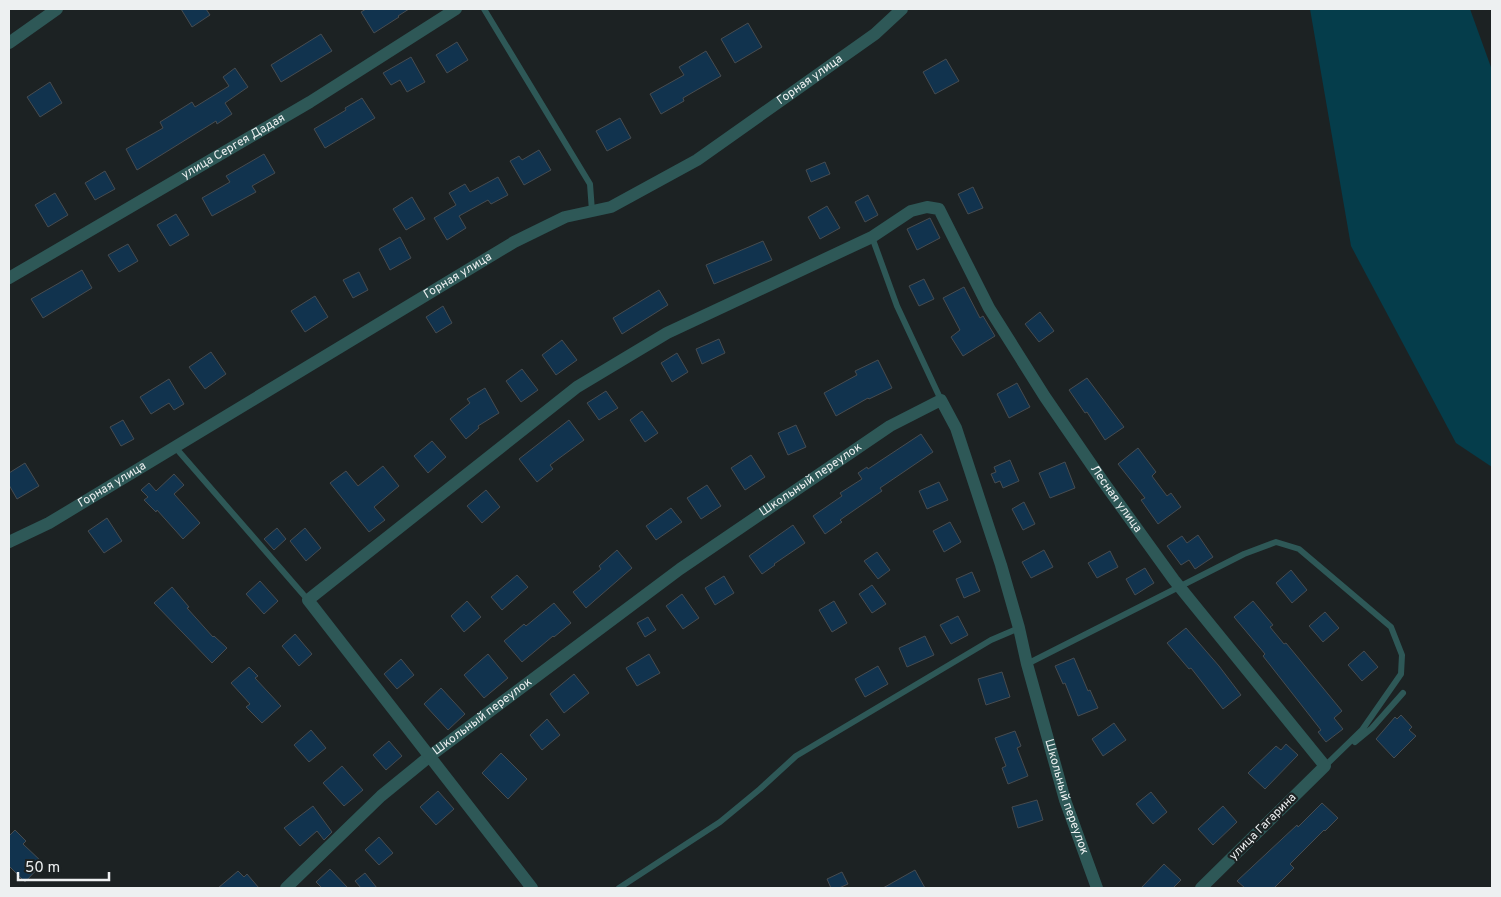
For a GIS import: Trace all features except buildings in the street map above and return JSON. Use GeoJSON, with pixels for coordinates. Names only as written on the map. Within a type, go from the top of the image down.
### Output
{"type":"FeatureCollection","features":[{"type":"Feature","properties":{"kind":"street"},"geometry":{"type":"LineString","coordinates":[[9,43],[57,9]]}},
{"type":"Feature","properties":{"kind":"street","name":"улица Сергея Дадая"},"geometry":{"type":"LineString","coordinates":[[9,278],[310,102],[456,9]]}},
{"type":"Feature","properties":{"kind":"street","name":"Горная улица"},"geometry":{"type":"LineString","coordinates":[[9,542],[49,523],[514,242],[565,217],[610,207],[697,160],[875,34],[902,9]]}},
{"type":"Feature","properties":{"kind":"street","name":"Лесная улица"},"geometry":{"type":"LineString","coordinates":[[872,237],[911,211],[927,207],[939,209],[988,308],[1045,397],[1102,480],[1179,586],[1325,766]]}},
{"type":"Feature","properties":{"kind":"street"},"geometry":{"type":"LineString","coordinates":[[532,888],[308,600],[577,388],[667,333],[872,237]]}},
{"type":"Feature","properties":{"kind":"street","name":"Школьный переулок"},"geometry":{"type":"LineString","coordinates":[[286,888],[381,796],[430,756],[680,569],[890,426],[941,400],[956,428],[1001,565],[1065,800],[1097,888]]}},
{"type":"Feature","properties":{"kind":"street","name":"улица Гагарина"},"geometry":{"type":"LineString","coordinates":[[1201,888],[1325,766]]}},
{"type":"Feature","properties":{"kind":"lane"},"geometry":{"type":"LineString","coordinates":[[484,9],[590,184],[592,211]]}},
{"type":"Feature","properties":{"kind":"lane"},"geometry":{"type":"LineString","coordinates":[[872,237],[896,306],[941,400]]}},
{"type":"Feature","properties":{"kind":"lane"},"geometry":{"type":"LineString","coordinates":[[175,447],[308,600]]}},
{"type":"Feature","properties":{"kind":"lane"},"geometry":{"type":"LineString","coordinates":[[1027,664],[1244,554],[1276,542],[1299,549],[1390,627],[1402,655],[1402,674],[1362,730],[1325,766]]}},
{"type":"Feature","properties":{"kind":"lane"},"geometry":{"type":"LineString","coordinates":[[619,888],[720,822],[796,756],[991,640],[1019,628]]}},
{"type":"Feature","properties":{"kind":"lane"},"geometry":{"type":"LineString","coordinates":[[1325,766],[1372,728],[1403,693]]}},
{"type":"Feature","properties":{"kind":"shaded area"},"geometry":{"type":"Polygon","coordinates":[[[1310,9],[1470,9],[1492,70],[1492,467],[1456,443],[1351,246],[1310,9]]]}}]}
